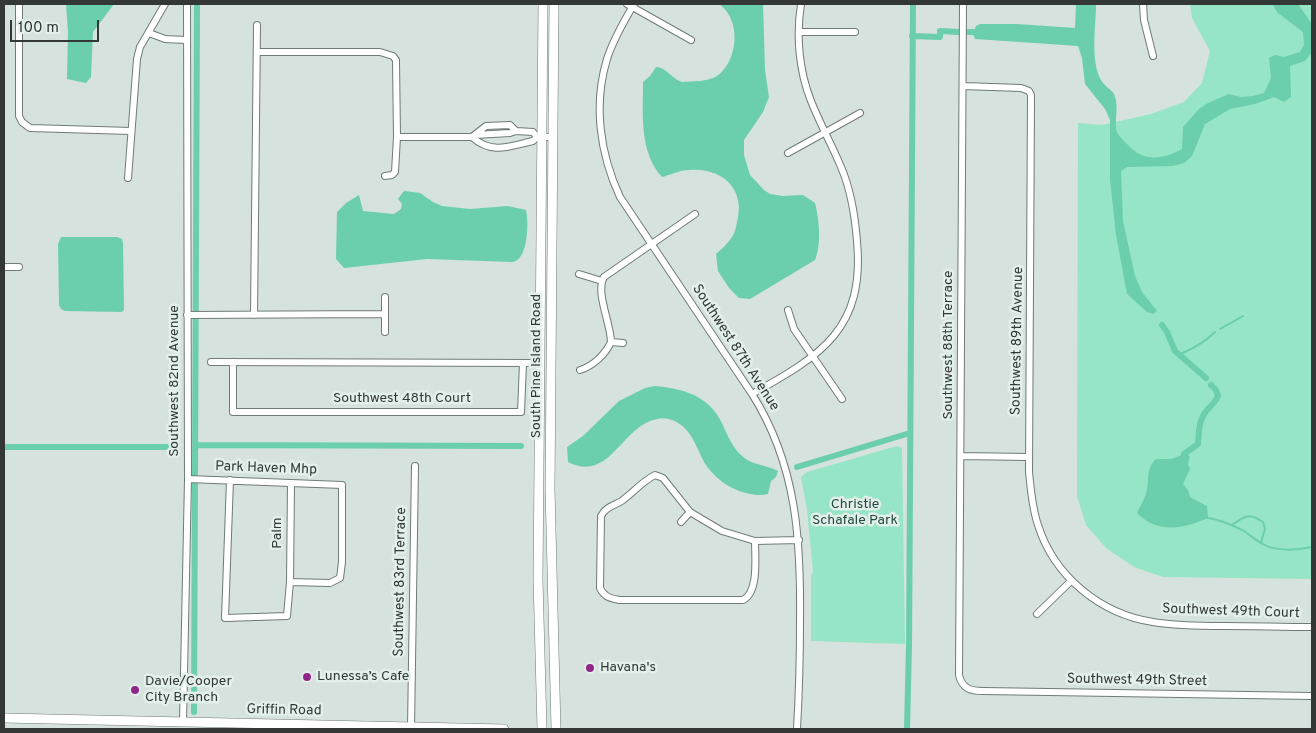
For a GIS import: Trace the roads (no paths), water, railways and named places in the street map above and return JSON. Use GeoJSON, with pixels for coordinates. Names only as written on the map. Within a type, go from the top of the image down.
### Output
{"type":"FeatureCollection","features":[{"type":"Feature","properties":{"kind":"main road","name":"South Pine Island Road"},"geometry":{"type":"LineString","coordinates":[[542,4],[539,137],[540,362],[538,579],[542,729]]}},
{"type":"Feature","properties":{"kind":"main road","name":"South Pine Island Road"},"geometry":{"type":"LineString","coordinates":[[554,4],[550,489],[556,729]]}},
{"type":"Feature","properties":{"kind":"main road"},"geometry":{"type":"LineString","coordinates":[[540,289],[552,289]]}},
{"type":"Feature","properties":{"kind":"main road","name":"Griffin Road"},"geometry":{"type":"LineString","coordinates":[[4,718],[180,726],[504,729]]}},
{"type":"Feature","properties":{"kind":"street"},"geometry":{"type":"LineString","coordinates":[[19,4],[19,116],[22,122],[30,128],[131,131]]}},
{"type":"Feature","properties":{"kind":"street"},"geometry":{"type":"LineString","coordinates":[[128,178],[137,59],[140,47],[166,4]]}},
{"type":"Feature","properties":{"kind":"street","name":"Southwest 82nd Avenue"},"geometry":{"type":"LineString","coordinates":[[180,726],[188,479],[190,315],[187,4]]}},
{"type":"Feature","properties":{"kind":"street"},"geometry":{"type":"LineString","coordinates":[[752,394],[795,370],[825,347],[843,324],[854,298],[858,269],[855,221],[850,193],[842,168],[806,88],[801,62],[799,32],[801,4]]}},
{"type":"Feature","properties":{"kind":"street","name":"Southwest 88th Terrace"},"geometry":{"type":"LineString","coordinates":[[963,4],[959,675],[963,685]]}},
{"type":"Feature","properties":{"kind":"street"},"geometry":{"type":"LineString","coordinates":[[1143,4],[1144,20],[1153,56]]}},
{"type":"Feature","properties":{"kind":"street"},"geometry":{"type":"LineString","coordinates":[[631,5],[691,40]]}},
{"type":"Feature","properties":{"kind":"street","name":"Southwest 87th Avenue"},"geometry":{"type":"LineString","coordinates":[[631,5],[607,59],[600,100],[600,128],[605,156],[615,186],[628,210],[752,394],[769,423],[783,459],[795,505],[799,540],[801,591],[797,729]]}},
{"type":"Feature","properties":{"kind":"street"},"geometry":{"type":"LineString","coordinates":[[254,315],[257,25]]}},
{"type":"Feature","properties":{"kind":"street"},"geometry":{"type":"LineString","coordinates":[[799,32],[855,32]]}},
{"type":"Feature","properties":{"kind":"street"},"geometry":{"type":"LineString","coordinates":[[149,33],[165,39],[186,40]]}},
{"type":"Feature","properties":{"kind":"street"},"geometry":{"type":"LineString","coordinates":[[257,52],[380,52],[393,56],[396,60],[397,137],[395,172],[392,175],[385,176]]}},
{"type":"Feature","properties":{"kind":"street","name":"Southwest 89th Avenue"},"geometry":{"type":"LineString","coordinates":[[963,86],[1021,88],[1029,91],[1032,108],[1030,487],[1038,525],[1049,550],[1071,581]]}},
{"type":"Feature","properties":{"kind":"street"},"geometry":{"type":"LineString","coordinates":[[788,153],[860,112]]}},
{"type":"Feature","properties":{"kind":"street"},"geometry":{"type":"LineString","coordinates":[[474,136],[486,126],[510,125],[516,131]]}},
{"type":"Feature","properties":{"kind":"street"},"geometry":{"type":"LineString","coordinates":[[489,146],[495,126]]}},
{"type":"Feature","properties":{"kind":"street"},"geometry":{"type":"LineString","coordinates":[[397,137],[474,136],[516,131],[533,132],[539,137]]}},
{"type":"Feature","properties":{"kind":"street"},"geometry":{"type":"LineString","coordinates":[[474,136],[477,142],[500,150],[533,141],[539,137],[553,137]]}},
{"type":"Feature","properties":{"kind":"street"},"geometry":{"type":"LineString","coordinates":[[580,370],[590,367],[595,363],[611,342],[601,290],[602,281],[608,273],[695,214]]}},
{"type":"Feature","properties":{"kind":"street"},"geometry":{"type":"LineString","coordinates":[[4,267],[19,267]]}},
{"type":"Feature","properties":{"kind":"street"},"geometry":{"type":"LineString","coordinates":[[579,274],[602,281]]}},
{"type":"Feature","properties":{"kind":"street"},"geometry":{"type":"LineString","coordinates":[[385,297],[385,332]]}},
{"type":"Feature","properties":{"kind":"street"},"geometry":{"type":"LineString","coordinates":[[788,310],[794,329],[842,399]]}},
{"type":"Feature","properties":{"kind":"street"},"geometry":{"type":"LineString","coordinates":[[190,315],[384,314]]}},
{"type":"Feature","properties":{"kind":"street"},"geometry":{"type":"LineString","coordinates":[[611,342],[623,342]]}},
{"type":"Feature","properties":{"kind":"street"},"geometry":{"type":"LineString","coordinates":[[211,362],[540,362]]}},
{"type":"Feature","properties":{"kind":"street","name":"Southwest 48th Court"},"geometry":{"type":"LineString","coordinates":[[233,362],[233,412],[521,412],[523,363]]}},
{"type":"Feature","properties":{"kind":"street"},"geometry":{"type":"LineString","coordinates":[[961,456],[1029,457]]}},
{"type":"Feature","properties":{"kind":"street","name":"Southwest 83rd Terrace"},"geometry":{"type":"LineString","coordinates":[[411,728],[415,466]]}},
{"type":"Feature","properties":{"kind":"street"},"geometry":{"type":"LineString","coordinates":[[755,541],[754,586],[747,598],[732,601],[619,600],[608,598],[603,594],[599,584],[600,519],[603,512],[630,495],[647,480],[658,475],[666,481],[690,512],[722,531],[755,541],[799,540]]}},
{"type":"Feature","properties":{"kind":"street","name":"Park Haven Mhp"},"geometry":{"type":"LineString","coordinates":[[188,479],[342,485],[342,568],[340,578],[330,583],[290,582]]}},
{"type":"Feature","properties":{"kind":"street","name":"Palm"},"geometry":{"type":"LineString","coordinates":[[230,480],[226,618],[287,616],[290,582],[291,484]]}},
{"type":"Feature","properties":{"kind":"street"},"geometry":{"type":"LineString","coordinates":[[681,522],[690,512]]}},
{"type":"Feature","properties":{"kind":"street"},"geometry":{"type":"LineString","coordinates":[[1037,614],[1071,581]]}},
{"type":"Feature","properties":{"kind":"street","name":"Southwest 49th Court"},"geometry":{"type":"LineString","coordinates":[[1071,581],[1097,602],[1112,610],[1152,622],[1179,625],[1312,627]]}},
{"type":"Feature","properties":{"kind":"street","name":"Southwest 49th Street"},"geometry":{"type":"LineString","coordinates":[[963,685],[972,691],[1312,696]]}},
{"type":"Feature","properties":{"kind":"waterway"},"geometry":{"type":"LineString","coordinates":[[194,712],[197,4]]}},
{"type":"Feature","properties":{"kind":"waterway"},"geometry":{"type":"LineString","coordinates":[[907,729],[913,4]]}},
{"type":"Feature","properties":{"kind":"waterway"},"geometry":{"type":"LineString","coordinates":[[912,36],[940,37],[940,31],[959,32]]}},
{"type":"Feature","properties":{"kind":"waterway"},"geometry":{"type":"LineString","coordinates":[[968,32],[973,32]]}},
{"type":"Feature","properties":{"kind":"waterway"},"geometry":{"type":"LineString","coordinates":[[1220,329],[1243,316]]}},
{"type":"Feature","properties":{"kind":"waterway"},"geometry":{"type":"LineString","coordinates":[[1162,325],[1175,351],[1206,378]]}},
{"type":"Feature","properties":{"kind":"waterway"},"geometry":{"type":"LineString","coordinates":[[1178,355],[1198,345],[1215,332]]}},
{"type":"Feature","properties":{"kind":"waterway"},"geometry":{"type":"LineString","coordinates":[[1184,454],[1198,444],[1201,419],[1218,396],[1216,390],[1211,385]]}},
{"type":"Feature","properties":{"kind":"waterway"},"geometry":{"type":"LineString","coordinates":[[797,467],[910,433]]}},
{"type":"Feature","properties":{"kind":"waterway"},"geometry":{"type":"LineString","coordinates":[[196,445],[521,446]]}},
{"type":"Feature","properties":{"kind":"waterway"},"geometry":{"type":"LineString","coordinates":[[4,447],[175,447]]}},
{"type":"Feature","properties":{"kind":"waterway"},"geometry":{"type":"LineString","coordinates":[[1232,525],[1247,516],[1258,519],[1263,522],[1265,529],[1261,542]]}},
{"type":"Feature","properties":{"kind":"waterway"},"geometry":{"type":"LineString","coordinates":[[1208,518],[1236,527],[1268,547],[1281,549],[1312,547]]}},
{"type":"Feature","properties":{"kind":"place","name":"Havana's"},"geometry":{"type":"Point","coordinates":[590,668]}},
{"type":"Feature","properties":{"kind":"place","name":"Lunessa’s Cafe"},"geometry":{"type":"Point","coordinates":[307,677]}},
{"type":"Feature","properties":{"kind":"place","name":"Davie/Cooper City Branch"},"geometry":{"type":"Point","coordinates":[135,690]}},
{"type":"Feature","properties":{"kind":"park label","name":"Christie Schafale Park"},"geometry":{"type":"Point","coordinates":[855,514]}}]}
